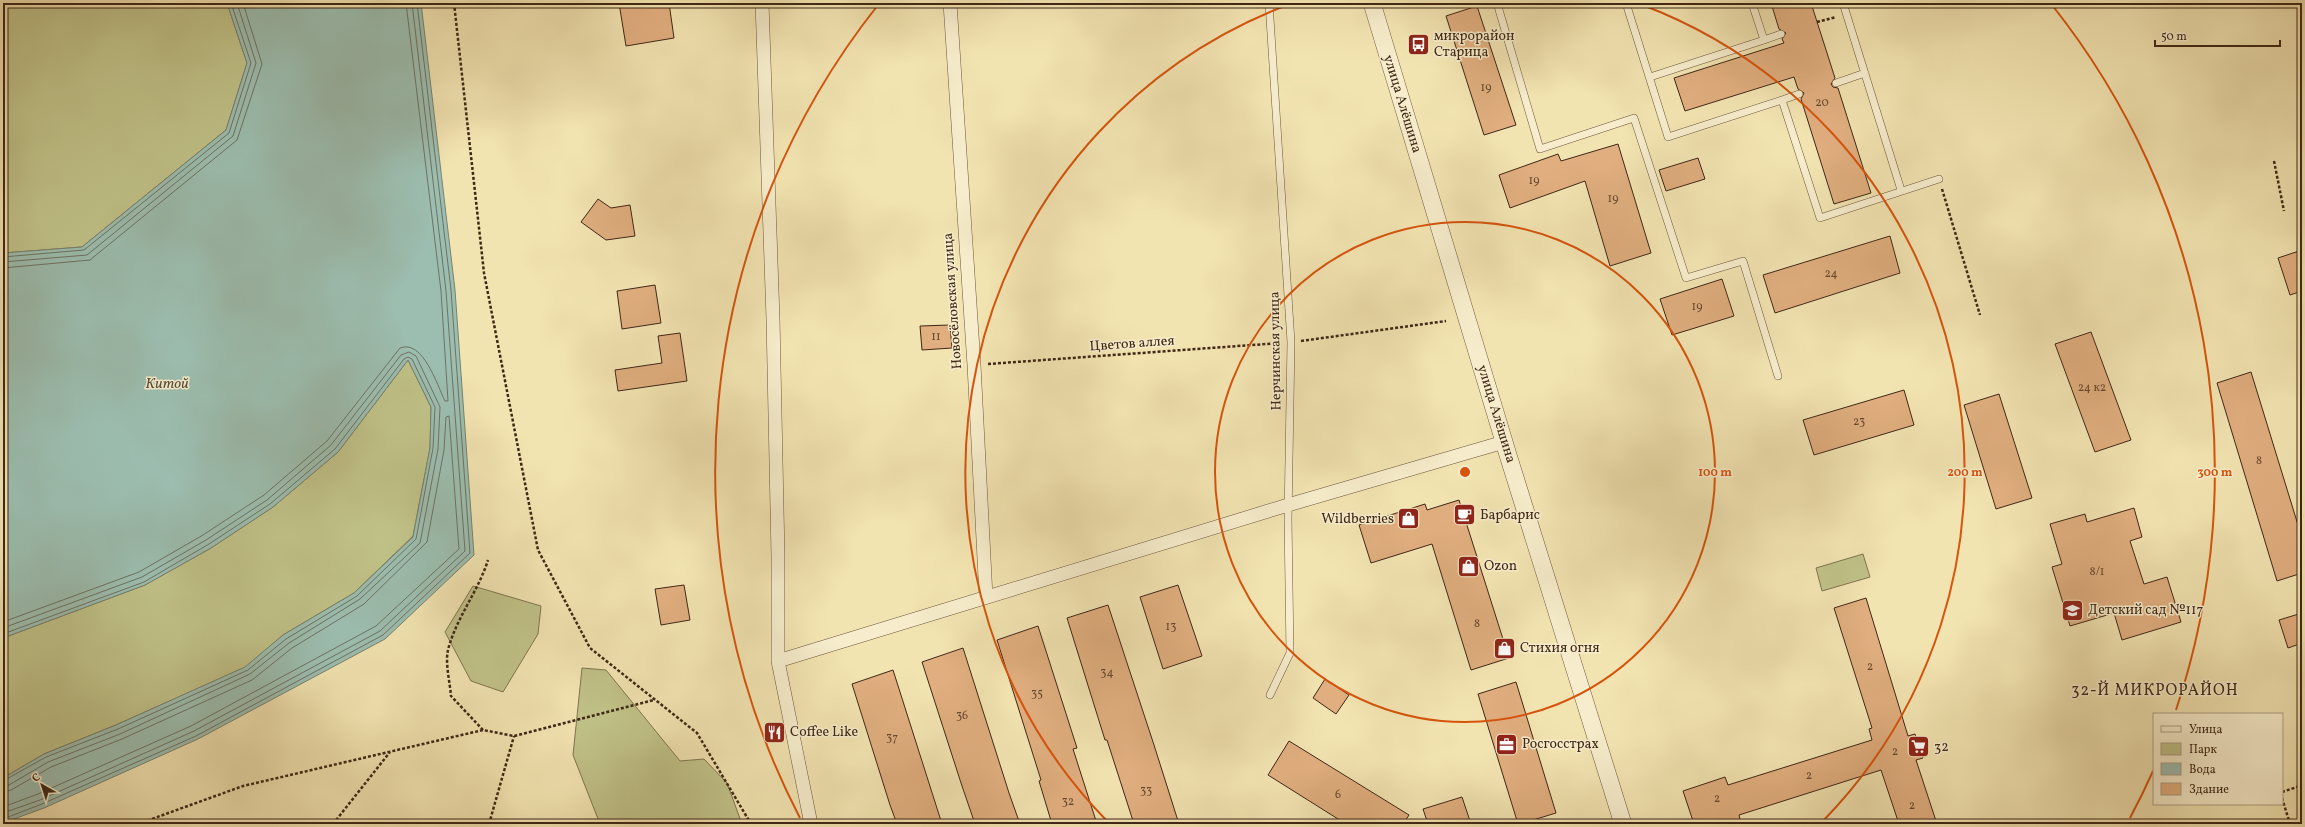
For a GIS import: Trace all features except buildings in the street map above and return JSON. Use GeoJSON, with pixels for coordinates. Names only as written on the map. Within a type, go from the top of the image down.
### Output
{"type":"FeatureCollection","features":[{"type":"Feature","properties":{"kind":"street"},"geometry":{"type":"LineString","coordinates":[[762,3],[774,334],[778,661],[811,824]]}},
{"type":"Feature","properties":{"kind":"street","name":"Новосёловская улица"},"geometry":{"type":"LineString","coordinates":[[950,3],[974,365],[986,597]]}},
{"type":"Feature","properties":{"kind":"street","name":"улица Алёшина"},"geometry":{"type":"LineString","coordinates":[[1372,3],[1504,442],[1623,824]]}},
{"type":"Feature","properties":{"kind":"street"},"geometry":{"type":"LineString","coordinates":[[778,661],[1288,505],[1504,442]]}},
{"type":"Feature","properties":{"kind":"lane","name":"Нерчинская улица"},"geometry":{"type":"LineString","coordinates":[[1269,3],[1291,342],[1288,505],[1290,653],[1270,695]]}},
{"type":"Feature","properties":{"kind":"lane"},"geometry":{"type":"LineString","coordinates":[[1497,3],[1540,149],[1634,118],[1686,278],[1743,261],[1778,376]]}},
{"type":"Feature","properties":{"kind":"lane"},"geometry":{"type":"LineString","coordinates":[[1626,3],[1668,137],[1799,94]]}},
{"type":"Feature","properties":{"kind":"lane"},"geometry":{"type":"LineString","coordinates":[[1752,3],[1764,40]]}},
{"type":"Feature","properties":{"kind":"lane"},"geometry":{"type":"LineString","coordinates":[[1843,3],[1901,190]]}},
{"type":"Feature","properties":{"kind":"lane"},"geometry":{"type":"LineString","coordinates":[[1650,77],[1781,34]]}},
{"type":"Feature","properties":{"kind":"lane"},"geometry":{"type":"LineString","coordinates":[[1836,83],[1865,73]]}},
{"type":"Feature","properties":{"kind":"lane"},"geometry":{"type":"LineString","coordinates":[[1782,100],[1820,218],[1938,179]]}},
{"type":"Feature","properties":{"kind":"path"},"geometry":{"type":"LineString","coordinates":[[454,3],[484,273],[538,550],[590,648],[697,733],[751,824]]}},
{"type":"Feature","properties":{"kind":"path"},"geometry":{"type":"LineString","coordinates":[[1817,22],[1846,14]]}},
{"type":"Feature","properties":{"kind":"path"},"geometry":{"type":"LineString","coordinates":[[2274,161],[2284,211]]}},
{"type":"Feature","properties":{"kind":"path"},"geometry":{"type":"LineString","coordinates":[[1938,179],[1980,315]]}},
{"type":"Feature","properties":{"kind":"path","name":"Цветов аллея"},"geometry":{"type":"LineString","coordinates":[[974,365],[1291,342],[1446,321]]}},
{"type":"Feature","properties":{"kind":"path"},"geometry":{"type":"LineString","coordinates":[[483,730],[451,696],[448,651],[461,616],[482,580],[488,560]]}},
{"type":"Feature","properties":{"kind":"path"},"geometry":{"type":"LineString","coordinates":[[138,824],[243,786],[483,730],[514,736],[654,700]]}},
{"type":"Feature","properties":{"kind":"path"},"geometry":{"type":"LineString","coordinates":[[489,824],[514,736]]}},
{"type":"Feature","properties":{"kind":"path"},"geometry":{"type":"LineString","coordinates":[[333,824],[390,751]]}},
{"type":"Feature","properties":{"kind":"path"},"geometry":{"type":"LineString","coordinates":[[2283,792],[2300,786]]}},
{"type":"Feature","properties":{"kind":"path"},"geometry":{"type":"LineString","coordinates":[[2283,801],[2290,824]]}},
{"type":"Feature","properties":{"kind":"green space"},"geometry":{"type":"Polygon","coordinates":[[[3,3],[227,3],[247,63],[226,130],[82,247],[3,253],[3,3]]]}},
{"type":"Feature","properties":{"kind":"green space"},"geometry":{"type":"Polygon","coordinates":[[[408,360],[431,407],[430,448],[413,536],[354,593],[283,635],[246,667],[116,725],[44,754],[3,778],[3,638],[145,585],[211,548],[273,507],[338,452],[408,360]]]}},
{"type":"Feature","properties":{"kind":"green space"},"geometry":{"type":"Polygon","coordinates":[[[1863,554],[1870,577],[1822,591],[1816,568],[1863,554]]]}},
{"type":"Feature","properties":{"kind":"green space"},"geometry":{"type":"Polygon","coordinates":[[[473,586],[541,606],[538,634],[503,692],[471,681],[445,632],[473,586]]]}},
{"type":"Feature","properties":{"kind":"green space"},"geometry":{"type":"Polygon","coordinates":[[[582,668],[606,670],[680,761],[704,759],[727,783],[742,824],[600,824],[573,755],[582,668]]]}},
{"type":"Feature","properties":{"kind":"water","name":"Китой"},"geometry":{"type":"Polygon","coordinates":[[[227,3],[421,3],[455,290],[474,555],[385,639],[198,739],[44,808],[3,823],[3,778],[44,754],[116,725],[245,667],[283,635],[354,593],[413,537],[430,448],[431,407],[408,360],[338,452],[273,507],[211,548],[145,585],[3,638],[3,253],[82,247],[226,130],[247,63],[227,3]]]}},
{"type":"Feature","properties":{"kind":"place","name":"микрорайон Старица"},"geometry":{"type":"Point","coordinates":[1418,44]}},
{"type":"Feature","properties":{"kind":"place","name":"Барбарис"},"geometry":{"type":"Point","coordinates":[1465,515]}},
{"type":"Feature","properties":{"kind":"place","name":"Wildberries"},"geometry":{"type":"Point","coordinates":[1409,519]}},
{"type":"Feature","properties":{"kind":"place","name":"Ozon"},"geometry":{"type":"Point","coordinates":[1468,566]}},
{"type":"Feature","properties":{"kind":"place","name":"Детский сад №117"},"geometry":{"type":"Point","coordinates":[2073,610]}},
{"type":"Feature","properties":{"kind":"place","name":"Стихия огня"},"geometry":{"type":"Point","coordinates":[1505,648]}},
{"type":"Feature","properties":{"kind":"place","name":"Coffee Like"},"geometry":{"type":"Point","coordinates":[775,732]}},
{"type":"Feature","properties":{"kind":"place","name":"Росгосстрах"},"geometry":{"type":"Point","coordinates":[1507,744]}},
{"type":"Feature","properties":{"kind":"place","name":"32"},"geometry":{"type":"Point","coordinates":[1919,747]}},
{"type":"Feature","properties":{"kind":"district","name":"32-Й МИКРОРАЙОН"},"geometry":{"type":"Point","coordinates":[2155,691]}}]}
